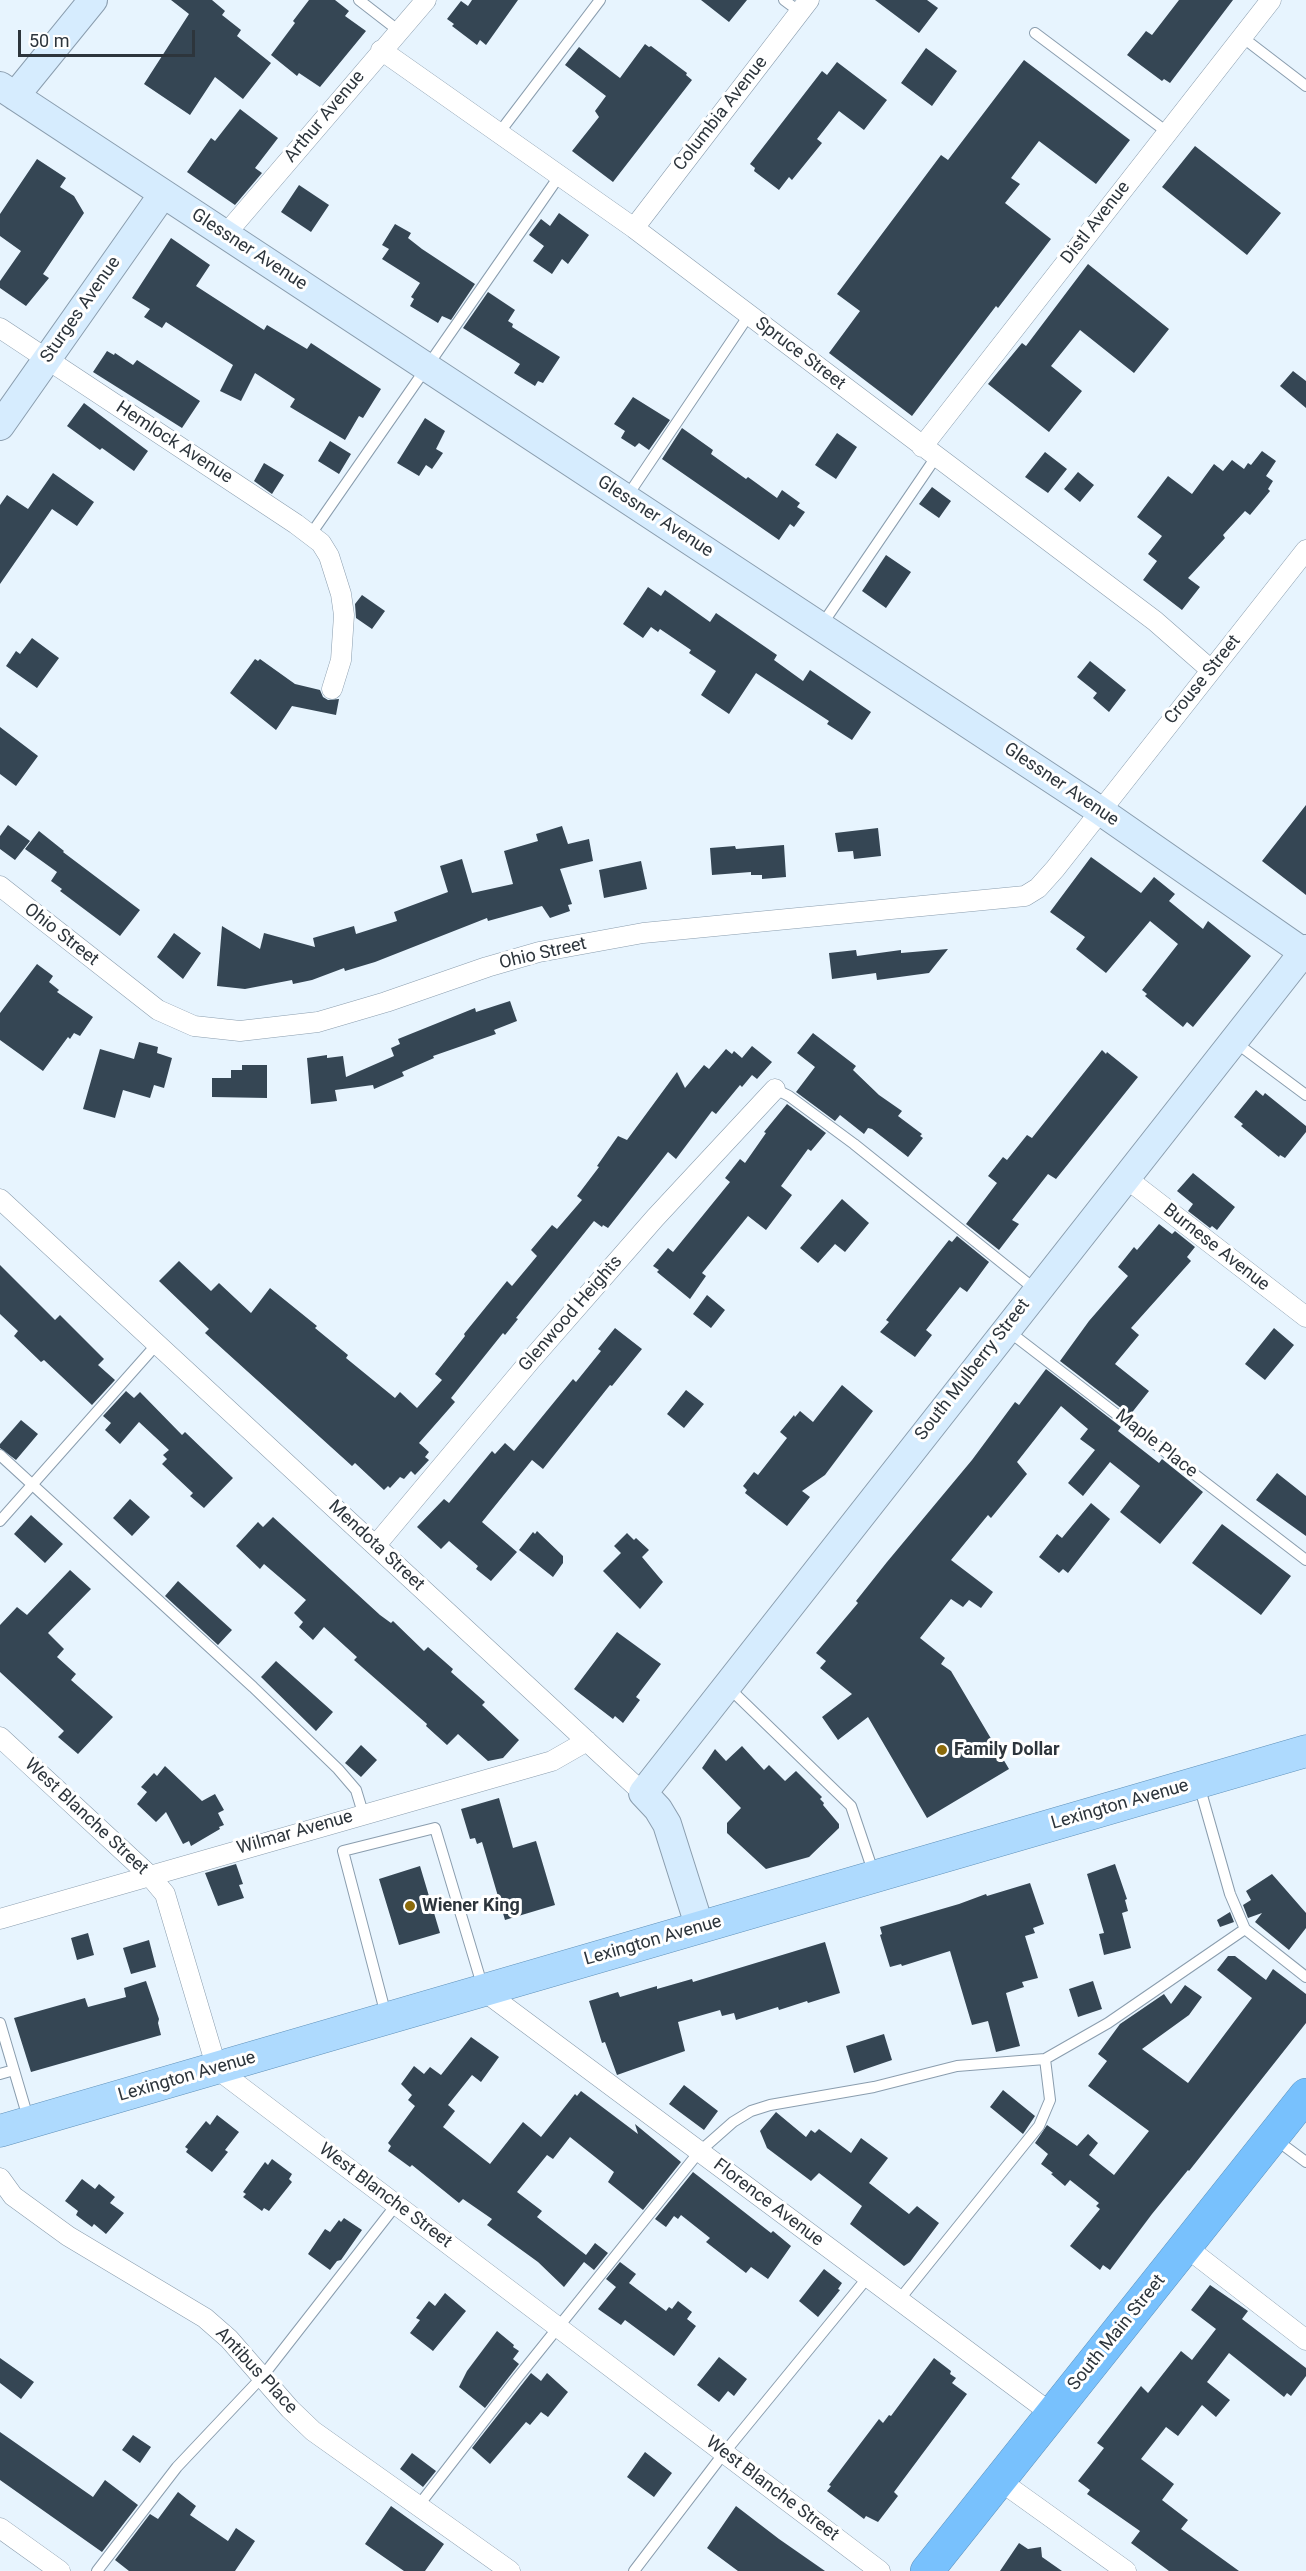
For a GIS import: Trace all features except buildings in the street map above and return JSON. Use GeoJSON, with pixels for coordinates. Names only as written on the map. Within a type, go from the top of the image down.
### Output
{"type":"FeatureCollection","features":[{"type":"Feature","properties":{"kind":"highway","name":"South Main Street"},"geometry":{"type":"LineString","coordinates":[[927,2571],[1306,2095]]}},
{"type":"Feature","properties":{"kind":"main road","name":"Lexington Avenue"},"geometry":{"type":"LineString","coordinates":[[0,2131],[1306,1751]]}},
{"type":"Feature","properties":{"kind":"street"},"geometry":{"type":"LineString","coordinates":[[7,91],[93,0]]}},
{"type":"Feature","properties":{"kind":"street","name":"Arthur Avenue"},"geometry":{"type":"LineString","coordinates":[[225,235],[426,0]]}},
{"type":"Feature","properties":{"kind":"street","name":"Distl Avenue"},"geometry":{"type":"LineString","coordinates":[[929,452],[1167,132],[1271,0]]}},
{"type":"Feature","properties":{"kind":"street","name":"Columbia Avenue"},"geometry":{"type":"LineString","coordinates":[[634,228],[805,6]]}},
{"type":"Feature","properties":{"kind":"street","name":"Spruce Street"},"geometry":{"type":"LineString","coordinates":[[381,50],[634,228],[1155,621],[1211,670]]}},
{"type":"Feature","properties":{"kind":"street","name":"Glessner Avenue"},"geometry":{"type":"LineString","coordinates":[[7,91],[1099,810],[1305,952]]}},
{"type":"Feature","properties":{"kind":"street","name":"Sturges Avenue"},"geometry":{"type":"LineString","coordinates":[[0,426],[163,194]]}},
{"type":"Feature","properties":{"kind":"street","name":"Hemlock Avenue"},"geometry":{"type":"LineString","coordinates":[[0,328],[311,534],[321,543],[334,571],[341,594],[344,636],[341,660],[332,689]]}},
{"type":"Feature","properties":{"kind":"street","name":"Crouse Street"},"geometry":{"type":"LineString","coordinates":[[1099,810],[1306,550]]}},
{"type":"Feature","properties":{"kind":"street","name":"Ohio Street"},"geometry":{"type":"LineString","coordinates":[[0,886],[158,1010],[194,1026],[240,1031],[318,1022],[539,952],[643,933],[1025,896],[1038,888],[1055,869],[1099,810]]}},
{"type":"Feature","properties":{"kind":"street","name":"South Mulberry Street"},"geometry":{"type":"LineString","coordinates":[[643,1792],[1036,1290],[1305,952]]}},
{"type":"Feature","properties":{"kind":"street","name":"Glenwood Heights"},"geometry":{"type":"LineString","coordinates":[[376,1545],[530,1361],[655,1218],[775,1089]]}},
{"type":"Feature","properties":{"kind":"street","name":"Burnese Avenue"},"geometry":{"type":"LineString","coordinates":[[1126,1178],[1306,1317]]}},
{"type":"Feature","properties":{"kind":"street","name":"Mendota Street"},"geometry":{"type":"LineString","coordinates":[[0,1199],[643,1792],[658,1809],[666,1824],[700,1928]]}},
{"type":"Feature","properties":{"kind":"street","name":"West Blanche Street"},"geometry":{"type":"LineString","coordinates":[[0,1737],[149,1875],[165,1894],[217,2069],[880,2571]]}},
{"type":"Feature","properties":{"kind":"street","name":"Wilmar Avenue"},"geometry":{"type":"LineString","coordinates":[[0,1919],[363,1813],[552,1761],[587,1741]]}},
{"type":"Feature","properties":{"kind":"street","name":"Florence Avenue"},"geometry":{"type":"LineString","coordinates":[[484,1991],[1052,2414]]}},
{"type":"Feature","properties":{"kind":"street","name":"Antibus Place"},"geometry":{"type":"LineString","coordinates":[[0,2178],[13,2196],[68,2236],[206,2318],[229,2339],[290,2409],[337,2451],[419,2505],[510,2571]]}},
{"type":"Feature","properties":{"kind":"street"},"geometry":{"type":"LineString","coordinates":[[1186,2247],[1306,2340]]}},
{"type":"Feature","properties":{"kind":"street"},"geometry":{"type":"LineString","coordinates":[[999,2480],[1126,2571]]}},
{"type":"Feature","properties":{"kind":"street"},"geometry":{"type":"LineString","coordinates":[[0,2528],[60,2571]]}},
{"type":"Feature","properties":{"kind":"lane"},"geometry":{"type":"LineString","coordinates":[[359,0],[399,31]]}},
{"type":"Feature","properties":{"kind":"lane"},"geometry":{"type":"LineString","coordinates":[[499,133],[600,0]]}},
{"type":"Feature","properties":{"kind":"lane"},"geometry":{"type":"LineString","coordinates":[[784,0],[805,6]]}},
{"type":"Feature","properties":{"kind":"lane"},"geometry":{"type":"LineString","coordinates":[[1035,33],[1167,132]]}},
{"type":"Feature","properties":{"kind":"lane"},"geometry":{"type":"LineString","coordinates":[[1242,37],[1306,86]]}},
{"type":"Feature","properties":{"kind":"lane"},"geometry":{"type":"LineString","coordinates":[[311,534],[560,176]]}},
{"type":"Feature","properties":{"kind":"lane"},"geometry":{"type":"LineString","coordinates":[[626,498],[749,315]]}},
{"type":"Feature","properties":{"kind":"lane"},"geometry":{"type":"LineString","coordinates":[[821,626],[929,452]]}},
{"type":"Feature","properties":{"kind":"lane"},"geometry":{"type":"LineString","coordinates":[[1235,1041],[1306,1095]]}},
{"type":"Feature","properties":{"kind":"lane"},"geometry":{"type":"LineString","coordinates":[[775,1089],[789,1096],[854,1144],[1036,1290]]}},
{"type":"Feature","properties":{"kind":"lane","name":"Maple Place"},"geometry":{"type":"LineString","coordinates":[[1006,1329],[1306,1560]]}},
{"type":"Feature","properties":{"kind":"lane"},"geometry":{"type":"LineString","coordinates":[[0,1521],[157,1344]]}},
{"type":"Feature","properties":{"kind":"lane"},"geometry":{"type":"LineString","coordinates":[[0,1455],[338,1769],[356,1790],[363,1813]]}},
{"type":"Feature","properties":{"kind":"lane"},"geometry":{"type":"LineString","coordinates":[[726,1685],[851,1806],[875,1876]]}},
{"type":"Feature","properties":{"kind":"lane"},"geometry":{"type":"LineString","coordinates":[[1198,1782],[1230,1894],[1245,1929],[1306,1977]]}},
{"type":"Feature","properties":{"kind":"lane"},"geometry":{"type":"LineString","coordinates":[[386,2018],[342,1851],[435,1828],[484,1991]]}},
{"type":"Feature","properties":{"kind":"lane"},"geometry":{"type":"LineString","coordinates":[[419,2505],[699,2152],[733,2122],[750,2111],[770,2105],[874,2087],[957,2066],[1045,2059],[1108,2023],[1245,1929]]}},
{"type":"Feature","properties":{"kind":"lane"},"geometry":{"type":"LineString","coordinates":[[0,2023],[30,2123]]}},
{"type":"Feature","properties":{"kind":"lane"},"geometry":{"type":"LineString","coordinates":[[899,2300],[1039,2126],[1050,2100],[1045,2059]]}},
{"type":"Feature","properties":{"kind":"lane"},"geometry":{"type":"LineString","coordinates":[[0,2074],[14,2070]]}},
{"type":"Feature","properties":{"kind":"lane"},"geometry":{"type":"LineString","coordinates":[[1273,2137],[1306,2162]]}},
{"type":"Feature","properties":{"kind":"lane"},"geometry":{"type":"LineString","coordinates":[[97,2571],[177,2467],[262,2377],[396,2205]]}},
{"type":"Feature","properties":{"kind":"lane"},"geometry":{"type":"LineString","coordinates":[[634,2571],[724,2453],[868,2277]]}},
{"type":"Feature","properties":{"kind":"place","name":"Family Dollar"},"geometry":{"type":"Point","coordinates":[942,1750]}},
{"type":"Feature","properties":{"kind":"place","name":"Wiener King"},"geometry":{"type":"Point","coordinates":[410,1906]}}]}
